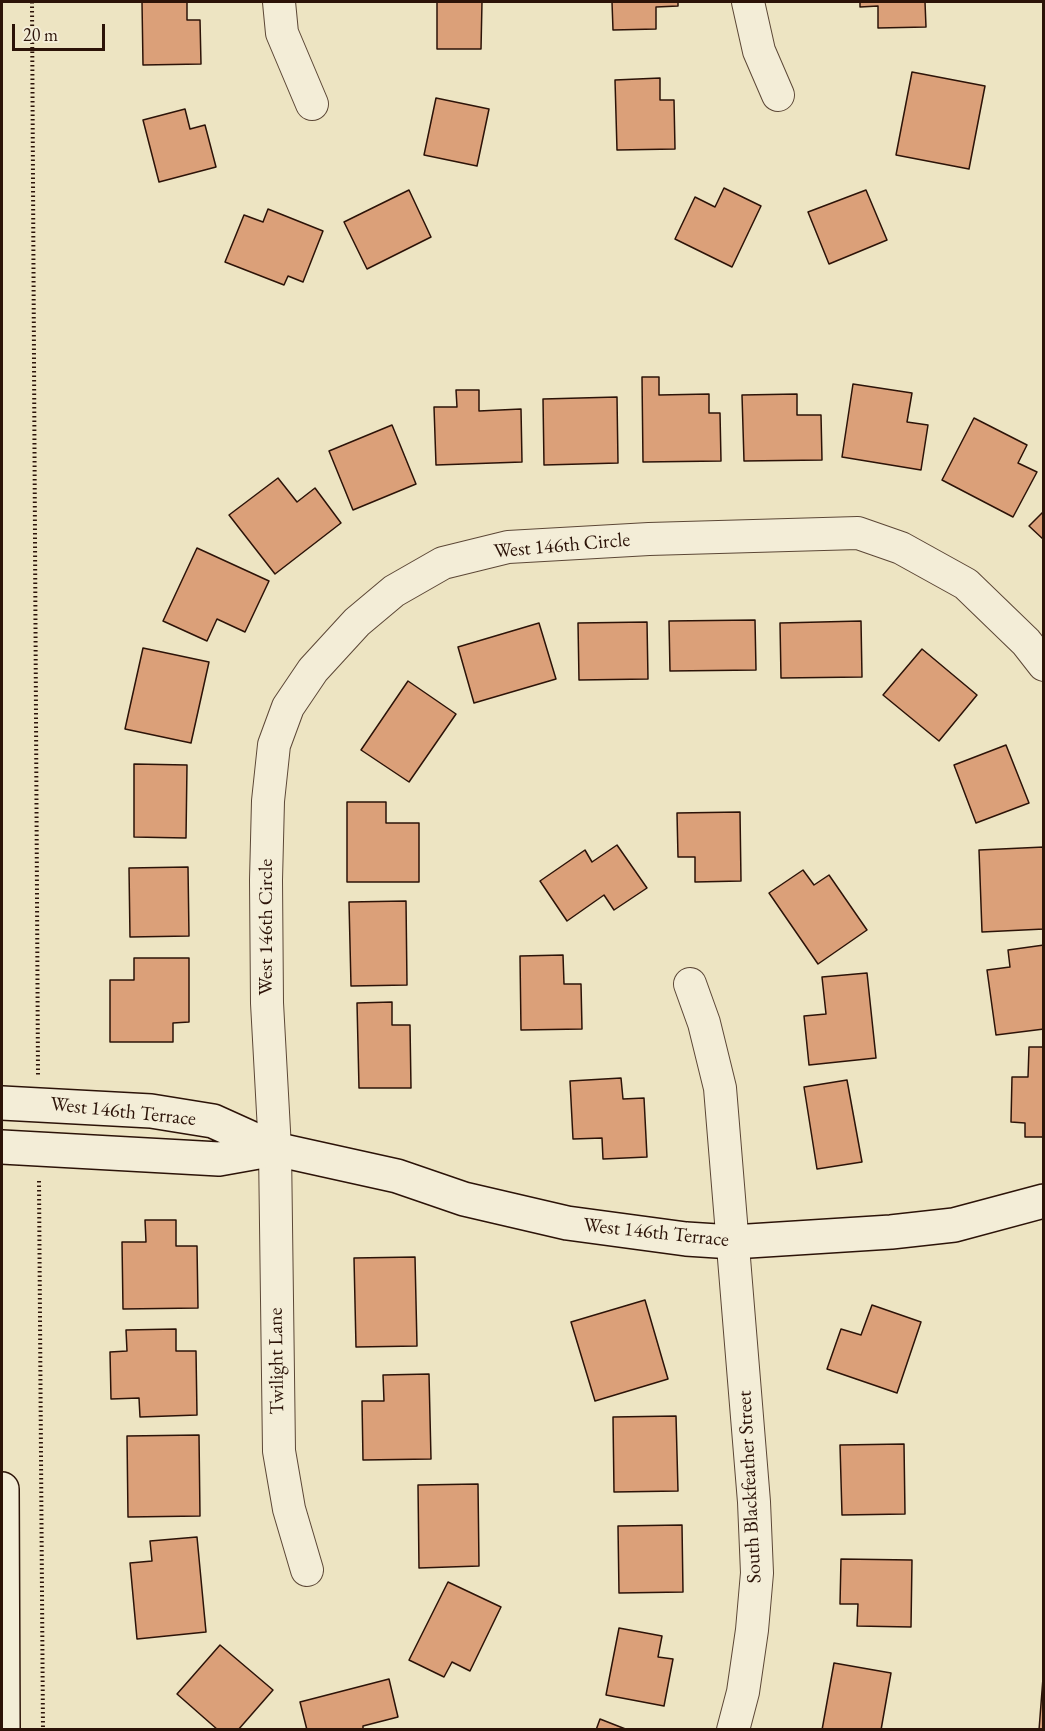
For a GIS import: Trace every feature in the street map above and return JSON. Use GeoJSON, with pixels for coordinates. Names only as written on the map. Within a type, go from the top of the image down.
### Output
{"type":"FeatureCollection","features":[{"type":"Feature","properties":{"kind":"street"},"geometry":{"type":"LineString","coordinates":[[279,2],[282,33],[312,104]]}},
{"type":"Feature","properties":{"kind":"street"},"geometry":{"type":"LineString","coordinates":[[748,2],[759,51],[778,95]]}},
{"type":"Feature","properties":{"kind":"street","name":"West 146th Circle"},"geometry":{"type":"LineString","coordinates":[[275,1149],[267,1003],[266,880],[268,801],[274,745],[288,707],[313,670],[357,622],[394,591],[443,563],[508,548],[649,539],[858,533],[901,548],[966,584],[1026,642],[1044,665]]}},
{"type":"Feature","properties":{"kind":"street","name":"South Blackfeather Street"},"geometry":{"type":"LineString","coordinates":[[690,984],[704,1023],[720,1088],[754,1502],[757,1573],[751,1640],[733,1730]]}},
{"type":"Feature","properties":{"kind":"street","name":"West 146th Terrace"},"geometry":{"type":"LineString","coordinates":[[2,1103],[151,1111],[213,1121],[275,1149],[397,1176],[464,1199],[567,1223],[686,1239],[733,1242],[954,1225],[1044,1201]]}},
{"type":"Feature","properties":{"kind":"street","name":"West 146th Terrace"},"geometry":{"type":"LineString","coordinates":[[2,1147],[219,1159],[275,1149]]}},
{"type":"Feature","properties":{"kind":"street","name":"Twilight Lane"},"geometry":{"type":"LineString","coordinates":[[275,1149],[279,1451],[289,1509],[307,1570]]}},
{"type":"Feature","properties":{"kind":"street"},"geometry":{"type":"LineString","coordinates":[[2,1489],[3,1730]]}},
{"type":"Feature","properties":{"kind":"path"},"geometry":{"type":"LineString","coordinates":[[32,2],[38,1104]]}},
{"type":"Feature","properties":{"kind":"path"},"geometry":{"type":"LineString","coordinates":[[38,1150],[43,1730]]}},
{"type":"Feature","properties":{"kind":"building"},"geometry":{"type":"Polygon","coordinates":[[[142,2],[187,2],[187,20],[200,20],[201,64],[143,65],[142,2]]]}},
{"type":"Feature","properties":{"kind":"building"},"geometry":{"type":"Polygon","coordinates":[[[437,2],[482,2],[481,49],[437,49],[437,2]]]}},
{"type":"Feature","properties":{"kind":"building"},"geometry":{"type":"Polygon","coordinates":[[[612,2],[678,2],[678,6],[656,7],[656,29],[613,30],[612,2]]]}},
{"type":"Feature","properties":{"kind":"building"},"geometry":{"type":"Polygon","coordinates":[[[860,2],[925,2],[926,27],[878,28],[878,6],[860,7],[860,2]]]}},
{"type":"Feature","properties":{"kind":"building"},"geometry":{"type":"Polygon","coordinates":[[[912,72],[985,86],[969,169],[896,155],[912,72]]]}},
{"type":"Feature","properties":{"kind":"building"},"geometry":{"type":"Polygon","coordinates":[[[660,78],[660,100],[674,100],[675,149],[617,150],[615,80],[660,78]]]}},
{"type":"Feature","properties":{"kind":"building"},"geometry":{"type":"Polygon","coordinates":[[[436,98],[489,109],[477,166],[424,155],[436,98]]]}},
{"type":"Feature","properties":{"kind":"building"},"geometry":{"type":"Polygon","coordinates":[[[185,109],[190,129],[205,125],[216,167],[159,182],[143,120],[185,109]]]}},
{"type":"Feature","properties":{"kind":"building"},"geometry":{"type":"Polygon","coordinates":[[[724,188],[761,206],[732,267],[675,239],[695,197],[715,207],[724,188]]]}},
{"type":"Feature","properties":{"kind":"building"},"geometry":{"type":"Polygon","coordinates":[[[409,190],[431,237],[367,269],[344,222],[409,190]]]}},
{"type":"Feature","properties":{"kind":"building"},"geometry":{"type":"Polygon","coordinates":[[[866,190],[887,240],[829,264],[808,212],[866,190]]]}},
{"type":"Feature","properties":{"kind":"building"},"geometry":{"type":"Polygon","coordinates":[[[268,209],[323,231],[303,282],[288,276],[284,285],[225,262],[244,215],[263,222],[268,209]]]}},
{"type":"Feature","properties":{"kind":"building"},"geometry":{"type":"Polygon","coordinates":[[[642,377],[659,377],[659,395],[709,394],[709,413],[720,413],[721,461],[643,462],[642,377]]]}},
{"type":"Feature","properties":{"kind":"building"},"geometry":{"type":"Polygon","coordinates":[[[853,384],[912,393],[907,422],[928,425],[921,470],[842,457],[853,384]]]}},
{"type":"Feature","properties":{"kind":"building"},"geometry":{"type":"Polygon","coordinates":[[[456,390],[479,390],[479,411],[521,409],[522,462],[436,465],[434,407],[457,407],[456,390]]]}},
{"type":"Feature","properties":{"kind":"building"},"geometry":{"type":"Polygon","coordinates":[[[797,394],[797,415],[821,415],[822,460],[744,461],[742,395],[797,394]]]}},
{"type":"Feature","properties":{"kind":"building"},"geometry":{"type":"Polygon","coordinates":[[[617,397],[618,463],[544,465],[543,399],[617,397]]]}},
{"type":"Feature","properties":{"kind":"building"},"geometry":{"type":"Polygon","coordinates":[[[974,418],[1027,445],[1018,463],[1037,472],[1013,517],[942,480],[974,418]]]}},
{"type":"Feature","properties":{"kind":"building"},"geometry":{"type":"Polygon","coordinates":[[[392,425],[416,484],[353,510],[329,451],[392,425]]]}},
{"type":"Feature","properties":{"kind":"building"},"geometry":{"type":"Polygon","coordinates":[[[278,478],[297,502],[315,488],[341,523],[275,574],[229,515],[278,478]]]}},
{"type":"Feature","properties":{"kind":"building"},"geometry":{"type":"Polygon","coordinates":[[[1044,511],[1044,540],[1029,526],[1044,511]]]}},
{"type":"Feature","properties":{"kind":"building"},"geometry":{"type":"Polygon","coordinates":[[[197,548],[269,581],[245,632],[217,619],[207,641],[163,621],[197,548]]]}},
{"type":"Feature","properties":{"kind":"building"},"geometry":{"type":"Polygon","coordinates":[[[755,620],[756,670],[670,671],[669,621],[755,620]]]}},
{"type":"Feature","properties":{"kind":"building"},"geometry":{"type":"Polygon","coordinates":[[[861,621],[862,677],[781,678],[780,623],[861,621]]]}},
{"type":"Feature","properties":{"kind":"building"},"geometry":{"type":"Polygon","coordinates":[[[647,622],[648,679],[579,680],[578,623],[647,622]]]}},
{"type":"Feature","properties":{"kind":"building"},"geometry":{"type":"Polygon","coordinates":[[[539,623],[556,679],[474,703],[458,647],[539,623]]]}},
{"type":"Feature","properties":{"kind":"building"},"geometry":{"type":"Polygon","coordinates":[[[143,648],[209,662],[191,743],[125,729],[143,648]]]}},
{"type":"Feature","properties":{"kind":"building"},"geometry":{"type":"Polygon","coordinates":[[[922,649],[977,695],[939,741],[883,695],[922,649]]]}},
{"type":"Feature","properties":{"kind":"building"},"geometry":{"type":"Polygon","coordinates":[[[408,681],[456,714],[409,782],[361,750],[408,681]]]}},
{"type":"Feature","properties":{"kind":"building"},"geometry":{"type":"Polygon","coordinates":[[[1006,745],[1029,803],[976,823],[954,765],[1006,745]]]}},
{"type":"Feature","properties":{"kind":"building"},"geometry":{"type":"Polygon","coordinates":[[[134,764],[187,765],[186,838],[134,837],[134,764]]]}},
{"type":"Feature","properties":{"kind":"building"},"geometry":{"type":"Polygon","coordinates":[[[347,802],[386,802],[386,823],[419,823],[419,882],[347,882],[347,802]]]}},
{"type":"Feature","properties":{"kind":"building"},"geometry":{"type":"Polygon","coordinates":[[[740,812],[741,881],[695,882],[695,857],[678,857],[677,813],[740,812]]]}},
{"type":"Feature","properties":{"kind":"building"},"geometry":{"type":"Polygon","coordinates":[[[617,845],[647,888],[614,910],[604,895],[567,921],[540,881],[585,850],[592,862],[617,845]]]}},
{"type":"Feature","properties":{"kind":"building"},"geometry":{"type":"Polygon","coordinates":[[[1044,847],[1044,929],[982,932],[979,850],[1044,847]]]}},
{"type":"Feature","properties":{"kind":"building"},"geometry":{"type":"Polygon","coordinates":[[[188,867],[189,936],[130,937],[129,868],[188,867]]]}},
{"type":"Feature","properties":{"kind":"building"},"geometry":{"type":"Polygon","coordinates":[[[803,870],[814,885],[829,875],[867,930],[818,964],[769,893],[803,870]]]}},
{"type":"Feature","properties":{"kind":"building"},"geometry":{"type":"Polygon","coordinates":[[[406,901],[407,985],[351,986],[349,902],[406,901]]]}},
{"type":"Feature","properties":{"kind":"building"},"geometry":{"type":"Polygon","coordinates":[[[1044,945],[1044,1029],[996,1035],[987,970],[1010,967],[1008,950],[1044,945]]]}},
{"type":"Feature","properties":{"kind":"building"},"geometry":{"type":"Polygon","coordinates":[[[563,955],[564,984],[581,984],[582,1029],[521,1030],[520,956],[563,955]]]}},
{"type":"Feature","properties":{"kind":"building"},"geometry":{"type":"Polygon","coordinates":[[[134,958],[189,958],[189,1022],[173,1023],[173,1042],[110,1042],[110,980],[134,980],[134,958]]]}},
{"type":"Feature","properties":{"kind":"building"},"geometry":{"type":"Polygon","coordinates":[[[867,973],[876,1058],[809,1065],[804,1016],[826,1014],[822,977],[867,973]]]}},
{"type":"Feature","properties":{"kind":"building"},"geometry":{"type":"Polygon","coordinates":[[[392,1002],[392,1025],[410,1025],[411,1088],[359,1088],[357,1003],[392,1002]]]}},
{"type":"Feature","properties":{"kind":"building"},"geometry":{"type":"Polygon","coordinates":[[[1029,1047],[1044,1047],[1044,1137],[1025,1137],[1025,1123],[1011,1122],[1012,1077],[1028,1077],[1029,1047]]]}},
{"type":"Feature","properties":{"kind":"building"},"geometry":{"type":"Polygon","coordinates":[[[621,1078],[623,1099],[644,1098],[647,1157],[603,1159],[602,1138],[573,1139],[570,1081],[621,1078]]]}},
{"type":"Feature","properties":{"kind":"building"},"geometry":{"type":"Polygon","coordinates":[[[847,1080],[862,1162],[817,1169],[804,1087],[847,1080]]]}},
{"type":"Feature","properties":{"kind":"building"},"geometry":{"type":"Polygon","coordinates":[[[145,1220],[176,1220],[176,1246],[197,1246],[198,1308],[123,1309],[122,1242],[146,1242],[145,1220]]]}},
{"type":"Feature","properties":{"kind":"building"},"geometry":{"type":"Polygon","coordinates":[[[415,1257],[417,1346],[356,1347],[354,1258],[415,1257]]]}},
{"type":"Feature","properties":{"kind":"building"},"geometry":{"type":"Polygon","coordinates":[[[645,1300],[668,1379],[595,1401],[571,1322],[645,1300]]]}},
{"type":"Feature","properties":{"kind":"building"},"geometry":{"type":"Polygon","coordinates":[[[872,1305],[921,1322],[897,1393],[827,1369],[841,1329],[861,1335],[872,1305]]]}},
{"type":"Feature","properties":{"kind":"building"},"geometry":{"type":"Polygon","coordinates":[[[176,1329],[176,1351],[196,1351],[197,1415],[140,1417],[139,1398],[111,1399],[110,1352],[127,1351],[126,1330],[176,1329]]]}},
{"type":"Feature","properties":{"kind":"building"},"geometry":{"type":"Polygon","coordinates":[[[429,1374],[431,1459],[363,1460],[362,1401],[384,1401],[383,1375],[429,1374]]]}},
{"type":"Feature","properties":{"kind":"building"},"geometry":{"type":"Polygon","coordinates":[[[676,1416],[678,1491],[614,1492],[613,1417],[676,1416]]]}},
{"type":"Feature","properties":{"kind":"building"},"geometry":{"type":"Polygon","coordinates":[[[199,1435],[200,1516],[128,1517],[127,1436],[199,1435]]]}},
{"type":"Feature","properties":{"kind":"building"},"geometry":{"type":"Polygon","coordinates":[[[904,1444],[905,1514],[842,1515],[840,1445],[904,1444]]]}},
{"type":"Feature","properties":{"kind":"building"},"geometry":{"type":"Polygon","coordinates":[[[478,1484],[479,1566],[419,1568],[418,1485],[478,1484]]]}},
{"type":"Feature","properties":{"kind":"building"},"geometry":{"type":"Polygon","coordinates":[[[682,1525],[683,1592],[619,1593],[618,1526],[682,1525]]]}},
{"type":"Feature","properties":{"kind":"building"},"geometry":{"type":"Polygon","coordinates":[[[197,1537],[206,1632],[137,1639],[130,1563],[152,1561],[150,1541],[197,1537]]]}},
{"type":"Feature","properties":{"kind":"building"},"geometry":{"type":"Polygon","coordinates":[[[841,1559],[912,1560],[911,1627],[857,1626],[858,1604],[840,1604],[841,1559]]]}},
{"type":"Feature","properties":{"kind":"building"},"geometry":{"type":"Polygon","coordinates":[[[448,1582],[501,1607],[470,1671],[452,1662],[444,1677],[409,1660],[448,1582]]]}},
{"type":"Feature","properties":{"kind":"building"},"geometry":{"type":"Polygon","coordinates":[[[619,1628],[662,1636],[658,1657],[673,1659],[664,1706],[606,1695],[619,1628]]]}},
{"type":"Feature","properties":{"kind":"building"},"geometry":{"type":"Polygon","coordinates":[[[220,1645],[273,1690],[238,1730],[218,1730],[177,1694],[220,1645]]]}},
{"type":"Feature","properties":{"kind":"building"},"geometry":{"type":"Polygon","coordinates":[[[834,1663],[891,1673],[881,1730],[822,1730],[834,1663]]]}},
{"type":"Feature","properties":{"kind":"building"},"geometry":{"type":"Polygon","coordinates":[[[1043,1678],[1044,1730],[1039,1730],[1043,1678]]]}},
{"type":"Feature","properties":{"kind":"building"},"geometry":{"type":"Polygon","coordinates":[[[389,1679],[398,1717],[363,1726],[363,1730],[307,1730],[300,1702],[389,1679]]]}},
{"type":"Feature","properties":{"kind":"building"},"geometry":{"type":"Polygon","coordinates":[[[600,1719],[628,1730],[596,1730],[600,1719]]]}}]}
